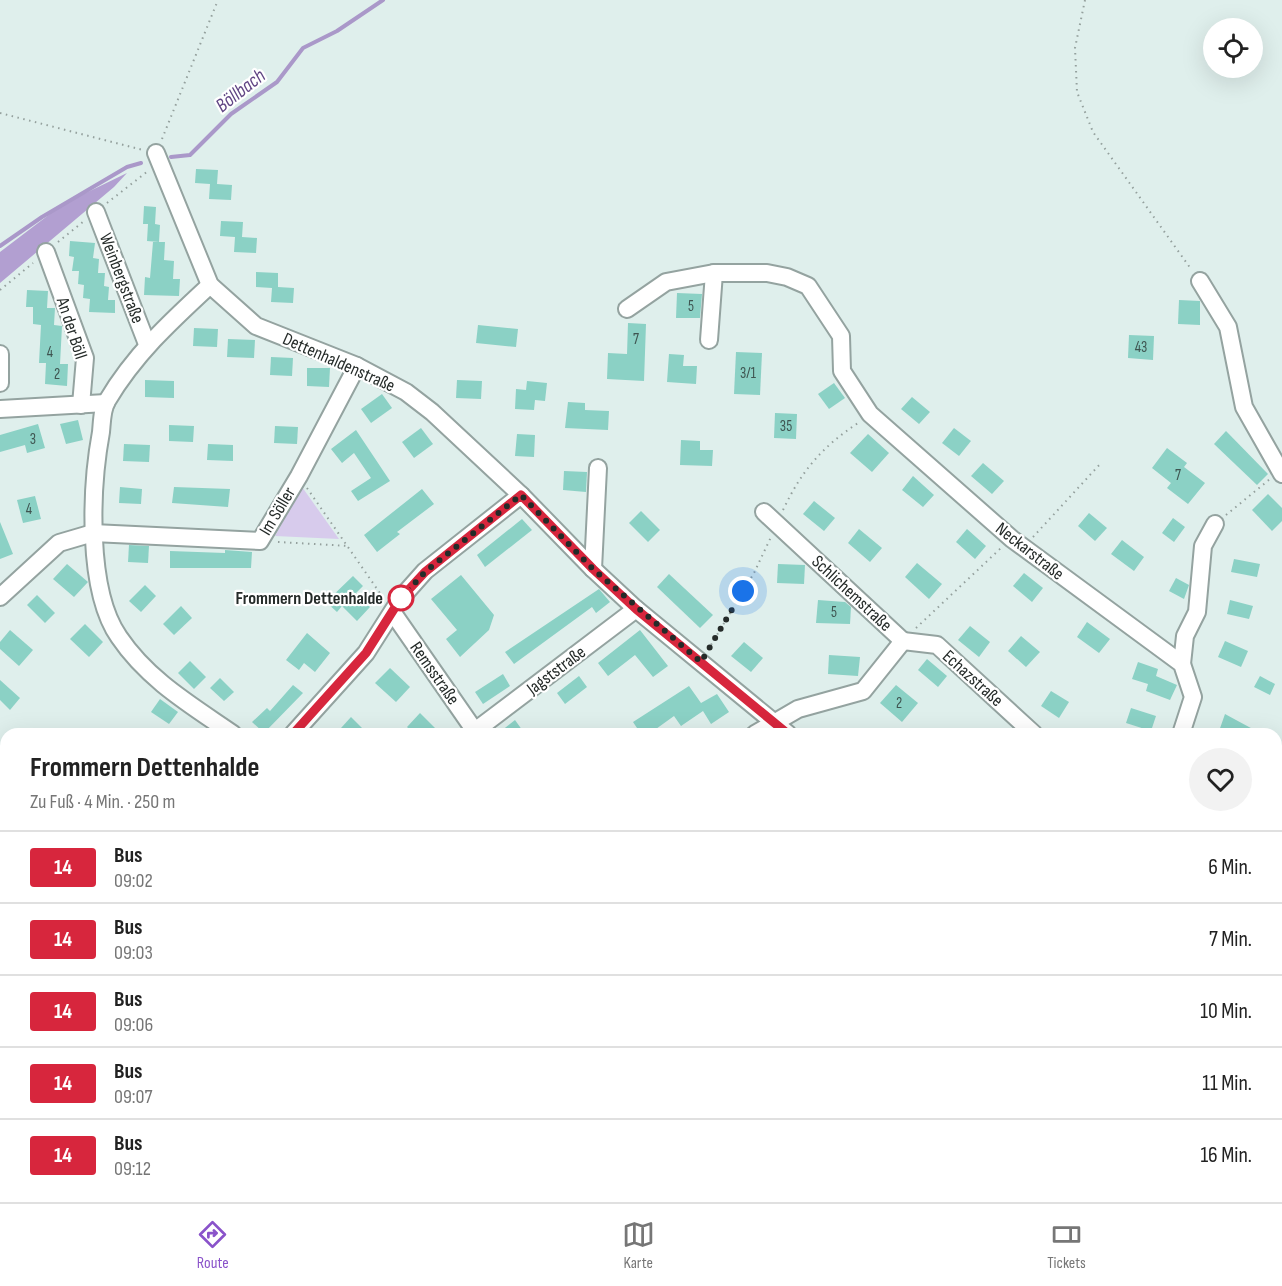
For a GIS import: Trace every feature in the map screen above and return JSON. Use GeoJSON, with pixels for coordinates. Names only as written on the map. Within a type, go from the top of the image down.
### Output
{"type":"FeatureCollection","features":[{"type":"Feature","properties":{"kind":"street","name":"Dettenhaldenstraße"},"geometry":{"type":"LineString","coordinates":[[159,159],[210,285],[256,326],[357,366],[406,392],[432,412],[521,495],[593,569],[636,609],[782,728]]}},
{"type":"Feature","properties":{"kind":"street","name":"Weinbergstraße"},"geometry":{"type":"LineString","coordinates":[[96,212],[147,344]]}},
{"type":"Feature","properties":{"kind":"street","name":"An der Böll"},"geometry":{"type":"LineString","coordinates":[[46,252],[85,358],[81,405]]}},
{"type":"Feature","properties":{"kind":"street"},"geometry":{"type":"LineString","coordinates":[[627,309],[666,282],[714,273],[709,340]]}},
{"type":"Feature","properties":{"kind":"street","name":"Neckarstraße"},"geometry":{"type":"LineString","coordinates":[[714,273],[767,273],[788,277],[808,286],[841,336],[842,371],[870,414],[1012,539],[1182,664]]}},
{"type":"Feature","properties":{"kind":"street"},"geometry":{"type":"LineString","coordinates":[[1200,281],[1228,327],[1244,406],[1281,473]]}},
{"type":"Feature","properties":{"kind":"street","name":"Weinbergstraße"},"geometry":{"type":"LineString","coordinates":[[210,285],[147,344],[106,403],[95,465],[93,533],[104,606],[117,635],[156,681],[224,728]]}},
{"type":"Feature","properties":{"kind":"street"},"geometry":{"type":"LineString","coordinates":[[0,354],[0,383]]}},
{"type":"Feature","properties":{"kind":"street","name":"Im Söller"},"geometry":{"type":"LineString","coordinates":[[1,593],[59,543],[93,533],[260,542],[299,476],[357,366]]}},
{"type":"Feature","properties":{"kind":"street"},"geometry":{"type":"LineString","coordinates":[[0,409],[106,403]]}},
{"type":"Feature","properties":{"kind":"street"},"geometry":{"type":"LineString","coordinates":[[593,569],[598,468]]}},
{"type":"Feature","properties":{"kind":"street"},"geometry":{"type":"LineString","coordinates":[[298,728],[366,653],[401,598],[425,572],[521,495]]}},
{"type":"Feature","properties":{"kind":"street","name":"Schlichemstraße"},"geometry":{"type":"LineString","coordinates":[[764,512],[903,641],[863,691],[798,709],[765,728]]}},
{"type":"Feature","properties":{"kind":"street"},"geometry":{"type":"LineString","coordinates":[[1183,728],[1193,697],[1182,664],[1185,636],[1197,612],[1203,546],[1215,524]]}},
{"type":"Feature","properties":{"kind":"street","name":"Jagststraße"},"geometry":{"type":"LineString","coordinates":[[481,728],[636,609]]}},
{"type":"Feature","properties":{"kind":"street","name":"Remsstraße"},"geometry":{"type":"LineString","coordinates":[[393,613],[473,728]]}},
{"type":"Feature","properties":{"kind":"street","name":"Echazstraße"},"geometry":{"type":"LineString","coordinates":[[903,641],[937,645],[1027,728]]}},
{"type":"Feature","properties":{"kind":"path"},"geometry":{"type":"LineString","coordinates":[[0,290],[148,171],[159,159],[218,0]]}},
{"type":"Feature","properties":{"kind":"path"},"geometry":{"type":"LineString","coordinates":[[1085,0],[1075,48],[1076,81],[1077,92],[1093,132],[1200,281]]}},
{"type":"Feature","properties":{"kind":"path"},"geometry":{"type":"LineString","coordinates":[[0,113],[159,159]]}},
{"type":"Feature","properties":{"kind":"path"},"geometry":{"type":"LineString","coordinates":[[701,662],[754,573],[795,486],[830,442],[870,414]]}},
{"type":"Feature","properties":{"kind":"path"},"geometry":{"type":"LineString","coordinates":[[903,641],[1012,539],[1032,538],[1101,463]]}},
{"type":"Feature","properties":{"kind":"path"},"geometry":{"type":"LineString","coordinates":[[1215,524],[1281,473]]}},
{"type":"Feature","properties":{"kind":"path"},"geometry":{"type":"LineString","coordinates":[[299,476],[350,546],[393,613]]}},
{"type":"Feature","properties":{"kind":"path"},"geometry":{"type":"LineString","coordinates":[[260,542],[350,546]]}},
{"type":"Feature","properties":{"kind":"shaded area"},"geometry":{"type":"Polygon","coordinates":[[[127,173],[114,187],[0,283],[0,252],[63,204],[127,173]]]}},
{"type":"Feature","properties":{"kind":"shaded area"},"geometry":{"type":"Polygon","coordinates":[[[302,487],[339,539],[275,536],[302,487]]]}},
{"type":"Feature","properties":{"kind":"building"},"geometry":{"type":"Polygon","coordinates":[[[196,169],[218,170],[217,184],[232,185],[231,200],[209,199],[210,184],[195,183],[196,169]]]}},
{"type":"Feature","properties":{"kind":"building"},"geometry":{"type":"Polygon","coordinates":[[[144,206],[156,207],[155,224],[160,225],[159,242],[147,241],[148,224],[143,224],[144,206]]]}},
{"type":"Feature","properties":{"kind":"building"},"geometry":{"type":"Polygon","coordinates":[[[221,221],[243,222],[242,237],[257,238],[256,253],[234,252],[235,237],[220,236],[221,221]]]}},
{"type":"Feature","properties":{"kind":"building"},"geometry":{"type":"Polygon","coordinates":[[[70,241],[95,243],[93,258],[99,259],[98,273],[105,273],[104,286],[109,287],[108,300],[115,300],[115,313],[89,312],[90,299],[83,298],[84,285],[78,284],[79,271],[72,271],[74,257],[69,256],[70,241]]]}},
{"type":"Feature","properties":{"kind":"building"},"geometry":{"type":"Polygon","coordinates":[[[153,242],[165,242],[164,260],[174,261],[173,279],[180,279],[179,296],[144,295],[145,277],[150,278],[153,242]]]}},
{"type":"Feature","properties":{"kind":"building"},"geometry":{"type":"Polygon","coordinates":[[[256,272],[278,273],[278,287],[294,288],[293,303],[271,302],[272,288],[256,287],[256,272]]]}},
{"type":"Feature","properties":{"kind":"building"},"geometry":{"type":"Polygon","coordinates":[[[27,290],[48,291],[47,308],[55,308],[54,325],[62,326],[60,364],[68,364],[67,386],[45,384],[46,363],[39,363],[41,325],[33,324],[33,307],[26,307],[27,290]]]}},
{"type":"Feature","properties":{"kind":"building"},"geometry":{"type":"Polygon","coordinates":[[[677,293],[702,294],[700,318],[676,318],[677,293]]]}},
{"type":"Feature","properties":{"kind":"building"},"geometry":{"type":"Polygon","coordinates":[[[1179,300],[1200,301],[1200,325],[1178,324],[1179,300]]]}},
{"type":"Feature","properties":{"kind":"building"},"geometry":{"type":"Polygon","coordinates":[[[628,323],[646,324],[644,381],[607,379],[608,353],[627,354],[628,323]]]}},
{"type":"Feature","properties":{"kind":"building"},"geometry":{"type":"Polygon","coordinates":[[[478,325],[518,329],[516,347],[476,343],[478,325]]]}},
{"type":"Feature","properties":{"kind":"building"},"geometry":{"type":"Polygon","coordinates":[[[194,328],[218,329],[217,347],[193,346],[194,328]]]}},
{"type":"Feature","properties":{"kind":"building"},"geometry":{"type":"Polygon","coordinates":[[[1129,335],[1154,336],[1153,360],[1128,358],[1129,335]]]}},
{"type":"Feature","properties":{"kind":"building"},"geometry":{"type":"Polygon","coordinates":[[[228,339],[255,340],[254,358],[227,357],[228,339]]]}},
{"type":"Feature","properties":{"kind":"building"},"geometry":{"type":"Polygon","coordinates":[[[736,352],[762,353],[760,395],[734,394],[736,352]]]}},
{"type":"Feature","properties":{"kind":"building"},"geometry":{"type":"Polygon","coordinates":[[[669,354],[684,355],[683,366],[697,366],[696,384],[667,382],[669,354]]]}},
{"type":"Feature","properties":{"kind":"building"},"geometry":{"type":"Polygon","coordinates":[[[271,357],[293,358],[292,376],[270,375],[271,357]]]}},
{"type":"Feature","properties":{"kind":"building"},"geometry":{"type":"Polygon","coordinates":[[[307,368],[330,368],[329,387],[307,386],[307,368]]]}},
{"type":"Feature","properties":{"kind":"building"},"geometry":{"type":"Polygon","coordinates":[[[145,380],[174,381],[174,398],[145,397],[145,380]]]}},
{"type":"Feature","properties":{"kind":"building"},"geometry":{"type":"Polygon","coordinates":[[[457,380],[482,381],[481,399],[456,398],[457,380]]]}},
{"type":"Feature","properties":{"kind":"building"},"geometry":{"type":"Polygon","coordinates":[[[527,381],[547,383],[545,401],[535,400],[534,410],[515,409],[516,389],[526,390],[527,381]]]}},
{"type":"Feature","properties":{"kind":"building"},"geometry":{"type":"Polygon","coordinates":[[[834,383],[845,398],[829,409],[818,394],[834,383]]]}},
{"type":"Feature","properties":{"kind":"building"},"geometry":{"type":"Polygon","coordinates":[[[382,394],[392,408],[371,423],[361,409],[382,394]]]}},
{"type":"Feature","properties":{"kind":"building"},"geometry":{"type":"Polygon","coordinates":[[[912,397],[930,412],[919,424],[901,409],[912,397]]]}},
{"type":"Feature","properties":{"kind":"building"},"geometry":{"type":"Polygon","coordinates":[[[568,402],[585,403],[585,410],[609,411],[608,430],[565,428],[568,402]]]}},
{"type":"Feature","properties":{"kind":"building"},"geometry":{"type":"Polygon","coordinates":[[[775,413],[797,414],[796,439],[774,438],[775,413]]]}},
{"type":"Feature","properties":{"kind":"building"},"geometry":{"type":"Polygon","coordinates":[[[78,420],[83,440],[66,444],[60,424],[78,420]]]}},
{"type":"Feature","properties":{"kind":"building"},"geometry":{"type":"Polygon","coordinates":[[[38,424],[45,448],[27,453],[25,445],[0,452],[0,435],[38,424]]]}},
{"type":"Feature","properties":{"kind":"building"},"geometry":{"type":"Polygon","coordinates":[[[169,425],[194,426],[193,442],[169,441],[169,425]]]}},
{"type":"Feature","properties":{"kind":"building"},"geometry":{"type":"Polygon","coordinates":[[[275,426],[298,427],[297,444],[274,443],[275,426]]]}},
{"type":"Feature","properties":{"kind":"building"},"geometry":{"type":"Polygon","coordinates":[[[421,428],[433,444],[414,458],[402,442],[421,428]]]}},
{"type":"Feature","properties":{"kind":"building"},"geometry":{"type":"Polygon","coordinates":[[[954,428],[971,441],[959,456],[942,443],[954,428]]]}},
{"type":"Feature","properties":{"kind":"building"},"geometry":{"type":"Polygon","coordinates":[[[356,430],[390,481],[358,501],[351,491],[371,478],[354,453],[342,463],[331,449],[356,430]]]}},
{"type":"Feature","properties":{"kind":"building"},"geometry":{"type":"Polygon","coordinates":[[[1226,431],[1268,474],[1257,485],[1214,444],[1226,431]]]}},
{"type":"Feature","properties":{"kind":"building"},"geometry":{"type":"Polygon","coordinates":[[[517,434],[535,435],[534,457],[515,456],[517,434]]]}},
{"type":"Feature","properties":{"kind":"building"},"geometry":{"type":"Polygon","coordinates":[[[868,434],[889,453],[872,472],[850,453],[868,434]]]}},
{"type":"Feature","properties":{"kind":"building"},"geometry":{"type":"Polygon","coordinates":[[[681,440],[700,441],[700,450],[713,450],[712,466],[680,465],[681,440]]]}},
{"type":"Feature","properties":{"kind":"building"},"geometry":{"type":"Polygon","coordinates":[[[124,444],[150,445],[149,462],[123,461],[124,444]]]}},
{"type":"Feature","properties":{"kind":"building"},"geometry":{"type":"Polygon","coordinates":[[[208,444],[233,445],[233,461],[207,460],[208,444]]]}},
{"type":"Feature","properties":{"kind":"building"},"geometry":{"type":"Polygon","coordinates":[[[1167,448],[1187,463],[1184,467],[1205,483],[1188,504],[1167,488],[1171,483],[1152,468],[1167,448]]]}},
{"type":"Feature","properties":{"kind":"building"},"geometry":{"type":"Polygon","coordinates":[[[983,463],[1004,481],[992,494],[971,476],[983,463]]]}},
{"type":"Feature","properties":{"kind":"building"},"geometry":{"type":"Polygon","coordinates":[[[564,471],[587,472],[586,492],[563,490],[564,471]]]}},
{"type":"Feature","properties":{"kind":"building"},"geometry":{"type":"Polygon","coordinates":[[[913,476],[934,495],[923,507],[902,490],[913,476]]]}},
{"type":"Feature","properties":{"kind":"building"},"geometry":{"type":"Polygon","coordinates":[[[120,487],[142,489],[141,504],[119,503],[120,487]]]}},
{"type":"Feature","properties":{"kind":"building"},"geometry":{"type":"Polygon","coordinates":[[[174,487],[230,489],[228,507],[172,503],[174,487]]]}},
{"type":"Feature","properties":{"kind":"building"},"geometry":{"type":"Polygon","coordinates":[[[422,489],[434,504],[397,532],[400,534],[377,552],[364,535],[422,489]]]}},
{"type":"Feature","properties":{"kind":"building"},"geometry":{"type":"Polygon","coordinates":[[[1268,494],[1282,508],[1282,521],[1272,531],[1252,510],[1268,494]]]}},
{"type":"Feature","properties":{"kind":"building"},"geometry":{"type":"Polygon","coordinates":[[[35,496],[41,519],[23,523],[17,500],[35,496]]]}},
{"type":"Feature","properties":{"kind":"building"},"geometry":{"type":"Polygon","coordinates":[[[814,501],[835,518],[824,531],[803,514],[814,501]]]}},
{"type":"Feature","properties":{"kind":"building"},"geometry":{"type":"Polygon","coordinates":[[[641,511],[660,530],[648,542],[629,523],[641,511]]]}},
{"type":"Feature","properties":{"kind":"building"},"geometry":{"type":"Polygon","coordinates":[[[1089,513],[1107,528],[1095,541],[1078,526],[1089,513]]]}},
{"type":"Feature","properties":{"kind":"building"},"geometry":{"type":"Polygon","coordinates":[[[1173,518],[1185,527],[1174,542],[1162,533],[1173,518]]]}},
{"type":"Feature","properties":{"kind":"building"},"geometry":{"type":"Polygon","coordinates":[[[522,519],[532,530],[485,567],[477,555],[522,519]]]}},
{"type":"Feature","properties":{"kind":"building"},"geometry":{"type":"Polygon","coordinates":[[[0,522],[13,554],[0,559],[0,522]]]}},
{"type":"Feature","properties":{"kind":"building"},"geometry":{"type":"Polygon","coordinates":[[[859,529],[882,548],[870,562],[848,543],[859,529]]]}},
{"type":"Feature","properties":{"kind":"building"},"geometry":{"type":"Polygon","coordinates":[[[967,529],[986,546],[975,559],[956,542],[967,529]]]}},
{"type":"Feature","properties":{"kind":"building"},"geometry":{"type":"Polygon","coordinates":[[[1122,540],[1144,557],[1134,571],[1111,554],[1122,540]]]}},
{"type":"Feature","properties":{"kind":"building"},"geometry":{"type":"Polygon","coordinates":[[[129,545],[149,546],[148,563],[128,562],[129,545]]]}},
{"type":"Feature","properties":{"kind":"building"},"geometry":{"type":"Polygon","coordinates":[[[225,550],[252,552],[251,568],[170,568],[170,551],[225,553],[225,550]]]}},
{"type":"Feature","properties":{"kind":"building"},"geometry":{"type":"Polygon","coordinates":[[[1234,559],[1260,564],[1257,577],[1231,572],[1234,559]]]}},
{"type":"Feature","properties":{"kind":"building"},"geometry":{"type":"Polygon","coordinates":[[[917,563],[942,584],[929,599],[905,577],[917,563]]]}},
{"type":"Feature","properties":{"kind":"building"},"geometry":{"type":"Polygon","coordinates":[[[67,564],[88,582],[74,597],[53,579],[67,564]]]}},
{"type":"Feature","properties":{"kind":"building"},"geometry":{"type":"Polygon","coordinates":[[[778,564],[805,565],[804,584],[777,583],[778,564]]]}},
{"type":"Feature","properties":{"kind":"building"},"geometry":{"type":"Polygon","coordinates":[[[1024,573],[1043,588],[1032,602],[1013,586],[1024,573]]]}},
{"type":"Feature","properties":{"kind":"building"},"geometry":{"type":"Polygon","coordinates":[[[669,574],[713,615],[700,628],[657,587],[669,574]]]}},
{"type":"Feature","properties":{"kind":"building"},"geometry":{"type":"Polygon","coordinates":[[[461,575],[494,615],[489,630],[460,657],[446,639],[457,630],[431,599],[461,575]]]}},
{"type":"Feature","properties":{"kind":"building"},"geometry":{"type":"Polygon","coordinates":[[[353,576],[363,586],[356,593],[370,607],[357,621],[342,606],[337,612],[326,602],[353,576]]]}},
{"type":"Feature","properties":{"kind":"building"},"geometry":{"type":"Polygon","coordinates":[[[1176,578],[1189,585],[1184,599],[1169,591],[1176,578]]]}},
{"type":"Feature","properties":{"kind":"building"},"geometry":{"type":"Polygon","coordinates":[[[145,585],[156,596],[141,612],[129,601],[145,585]]]}},
{"type":"Feature","properties":{"kind":"building"},"geometry":{"type":"Polygon","coordinates":[[[599,589],[610,602],[596,613],[592,607],[514,664],[505,652],[599,589]]]}},
{"type":"Feature","properties":{"kind":"building"},"geometry":{"type":"Polygon","coordinates":[[[37,595],[55,613],[45,623],[27,605],[37,595]]]}},
{"type":"Feature","properties":{"kind":"building"},"geometry":{"type":"Polygon","coordinates":[[[818,600],[845,602],[851,607],[850,624],[816,623],[818,600]]]}},
{"type":"Feature","properties":{"kind":"building"},"geometry":{"type":"Polygon","coordinates":[[[1230,600],[1253,606],[1249,619],[1227,614],[1230,600]]]}},
{"type":"Feature","properties":{"kind":"building"},"geometry":{"type":"Polygon","coordinates":[[[181,606],[192,618],[174,635],[163,624],[181,606]]]}},
{"type":"Feature","properties":{"kind":"building"},"geometry":{"type":"Polygon","coordinates":[[[1087,622],[1110,639],[1099,653],[1077,637],[1087,622]]]}},
{"type":"Feature","properties":{"kind":"building"},"geometry":{"type":"Polygon","coordinates":[[[85,624],[103,642],[89,657],[70,639],[85,624]]]}},
{"type":"Feature","properties":{"kind":"building"},"geometry":{"type":"Polygon","coordinates":[[[970,626],[990,642],[979,657],[958,640],[970,626]]]}},
{"type":"Feature","properties":{"kind":"building"},"geometry":{"type":"Polygon","coordinates":[[[10,630],[33,650],[19,666],[0,649],[0,642],[10,630]]]}},
{"type":"Feature","properties":{"kind":"building"},"geometry":{"type":"Polygon","coordinates":[[[640,630],[668,666],[653,677],[635,655],[608,676],[598,663],[640,630]]]}},
{"type":"Feature","properties":{"kind":"building"},"geometry":{"type":"Polygon","coordinates":[[[307,633],[330,653],[315,672],[304,663],[299,670],[286,660],[307,633]]]}},
{"type":"Feature","properties":{"kind":"building"},"geometry":{"type":"Polygon","coordinates":[[[1021,636],[1040,652],[1026,667],[1008,651],[1021,636]]]}},
{"type":"Feature","properties":{"kind":"building"},"geometry":{"type":"Polygon","coordinates":[[[1225,641],[1248,651],[1241,667],[1218,657],[1225,641]]]}},
{"type":"Feature","properties":{"kind":"building"},"geometry":{"type":"Polygon","coordinates":[[[744,642],[763,658],[751,672],[731,656],[744,642]]]}},
{"type":"Feature","properties":{"kind":"building"},"geometry":{"type":"Polygon","coordinates":[[[829,655],[860,657],[858,676],[828,674],[829,655]]]}},
{"type":"Feature","properties":{"kind":"building"},"geometry":{"type":"Polygon","coordinates":[[[927,659],[947,676],[938,687],[918,670],[927,659]]]}},
{"type":"Feature","properties":{"kind":"building"},"geometry":{"type":"Polygon","coordinates":[[[190,661],[206,677],[194,689],[178,673],[190,661]]]}},
{"type":"Feature","properties":{"kind":"building"},"geometry":{"type":"Polygon","coordinates":[[[1138,662],[1158,669],[1156,676],[1177,685],[1170,700],[1146,691],[1148,684],[1132,679],[1138,662]]]}},
{"type":"Feature","properties":{"kind":"building"},"geometry":{"type":"Polygon","coordinates":[[[390,668],[410,687],[396,702],[375,683],[390,668]]]}},
{"type":"Feature","properties":{"kind":"building"},"geometry":{"type":"Polygon","coordinates":[[[503,674],[510,686],[483,704],[475,692],[503,674]]]}},
{"type":"Feature","properties":{"kind":"building"},"geometry":{"type":"Polygon","coordinates":[[[579,676],[587,687],[565,704],[557,693],[579,676]]]}},
{"type":"Feature","properties":{"kind":"building"},"geometry":{"type":"Polygon","coordinates":[[[1260,676],[1275,684],[1270,695],[1254,687],[1260,676]]]}},
{"type":"Feature","properties":{"kind":"building"},"geometry":{"type":"Polygon","coordinates":[[[220,678],[234,692],[224,701],[210,688],[220,678]]]}},
{"type":"Feature","properties":{"kind":"building"},"geometry":{"type":"Polygon","coordinates":[[[0,680],[20,698],[10,710],[0,700],[0,680]]]}},
{"type":"Feature","properties":{"kind":"building"},"geometry":{"type":"Polygon","coordinates":[[[293,685],[303,693],[269,728],[259,728],[252,722],[267,708],[270,711],[293,685]]]}},
{"type":"Feature","properties":{"kind":"building"},"geometry":{"type":"Polygon","coordinates":[[[896,685],[918,703],[902,722],[880,703],[896,685]]]}},
{"type":"Feature","properties":{"kind":"building"},"geometry":{"type":"Polygon","coordinates":[[[689,686],[701,703],[717,694],[729,712],[711,724],[703,711],[681,726],[674,716],[657,728],[637,728],[633,722],[689,686]]]}},
{"type":"Feature","properties":{"kind":"building"},"geometry":{"type":"Polygon","coordinates":[[[1051,691],[1069,702],[1059,718],[1041,706],[1051,691]]]}},
{"type":"Feature","properties":{"kind":"building"},"geometry":{"type":"Polygon","coordinates":[[[160,699],[178,712],[169,724],[151,712],[160,699]]]}},
{"type":"Feature","properties":{"kind":"building"},"geometry":{"type":"Polygon","coordinates":[[[1131,708],[1156,716],[1152,728],[1142,728],[1126,723],[1131,708]]]}},
{"type":"Feature","properties":{"kind":"building"},"geometry":{"type":"Polygon","coordinates":[[[420,713],[435,728],[408,728],[420,713]]]}},
{"type":"Feature","properties":{"kind":"building"},"geometry":{"type":"Polygon","coordinates":[[[1225,714],[1251,728],[1220,728],[1225,714]]]}},
{"type":"Feature","properties":{"kind":"building"},"geometry":{"type":"Polygon","coordinates":[[[351,717],[362,728],[341,728],[351,717]]]}},
{"type":"Feature","properties":{"kind":"building"},"geometry":{"type":"Polygon","coordinates":[[[515,720],[521,728],[505,728],[515,720]]]}},
{"type":"Feature","properties":{"kind":"waterway","name":"Böllbach"},"geometry":{"type":"LineString","coordinates":[[171,157],[190,155],[231,114],[277,82],[303,48],[337,31],[383,0]]}},
{"type":"Feature","properties":{"kind":"waterway","name":"Böllbach"},"geometry":{"type":"LineString","coordinates":[[0,246],[42,217],[127,167],[141,163]]}},
{"type":"Feature","properties":{"kind":"bus line","name":"14"},"geometry":{"type":"LineString","coordinates":[[298,728],[366,653],[401,598],[425,572],[521,495],[593,569],[636,609],[782,728]]}},
{"type":"Feature","properties":{"kind":"place","name":"Frommern Dettenhalde"},"geometry":{"type":"Point","coordinates":[401,598]}},
{"type":"Feature","properties":{"kind":"route"},"geometry":{"type":"LineString","coordinates":[[401,598],[425,572],[521,495],[593,569],[636,609],[701,662],[743,591]]}}]}
